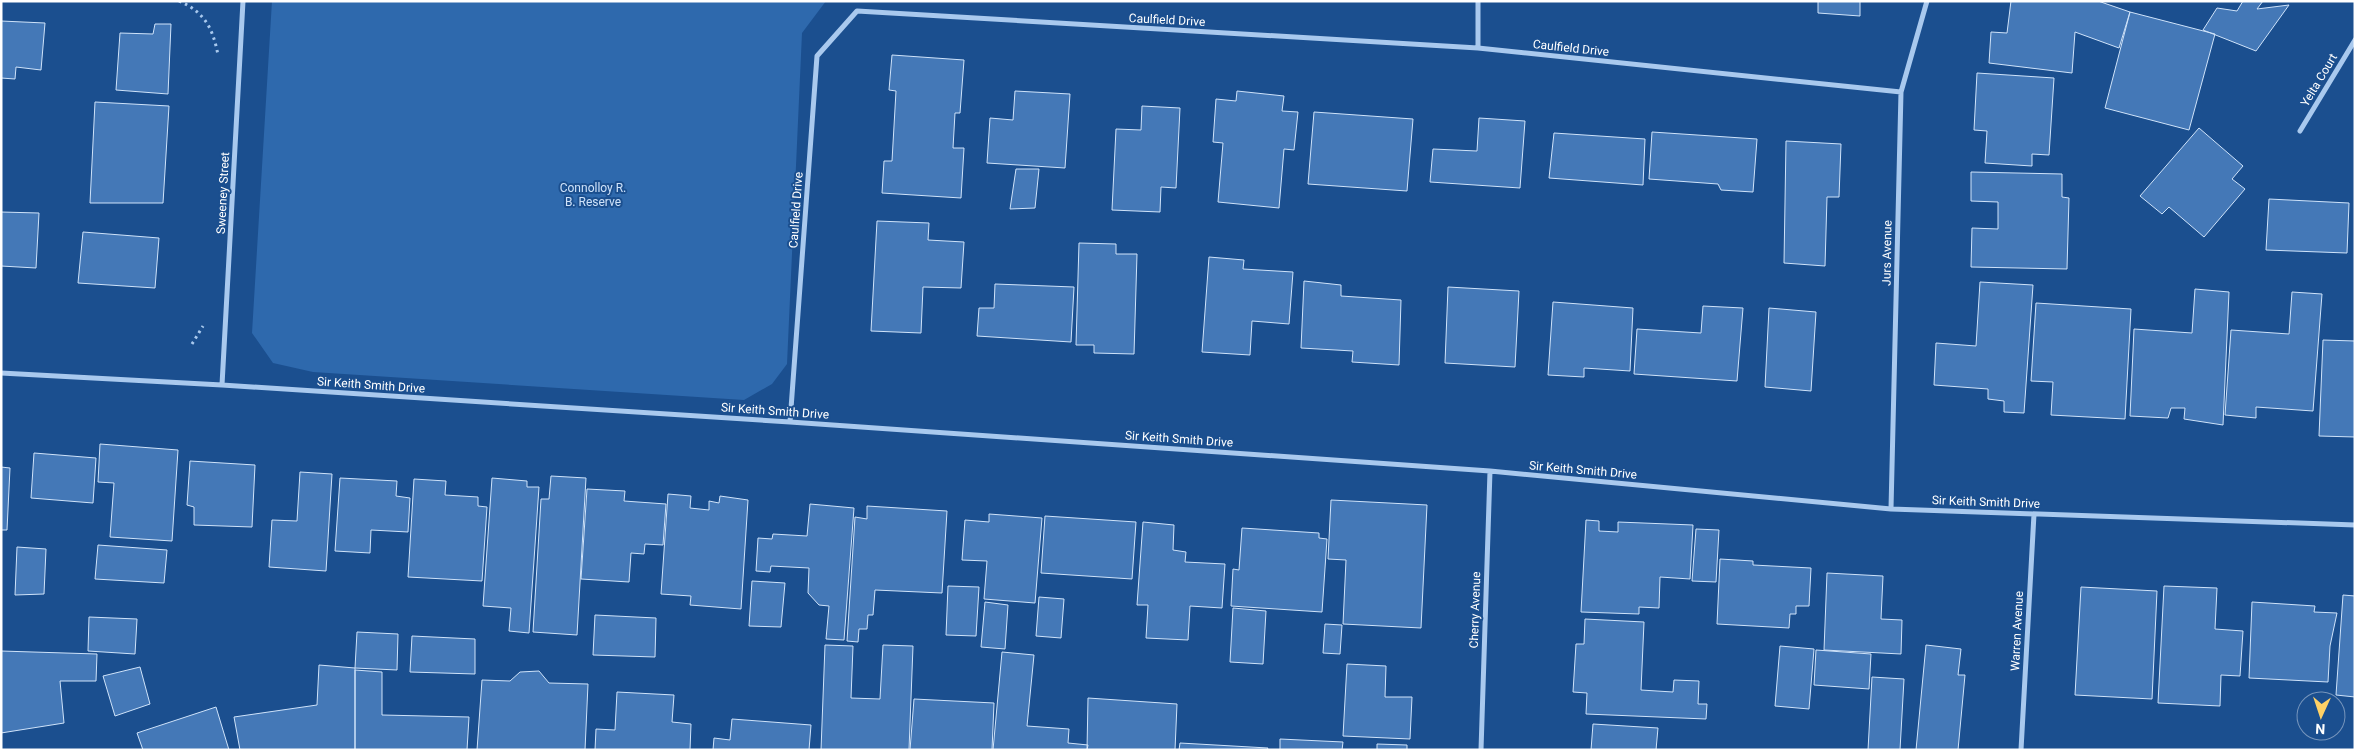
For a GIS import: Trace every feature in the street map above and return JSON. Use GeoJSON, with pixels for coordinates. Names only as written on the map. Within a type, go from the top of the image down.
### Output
{"type":"FeatureCollection","features":[{"type":"Feature","properties":{"kind":"street","name":"Sweeney Street"},"geometry":{"type":"LineString","coordinates":[[222,385],[243,1]]}},
{"type":"Feature","properties":{"kind":"street"},"geometry":{"type":"LineString","coordinates":[[1478,1],[1478,48]]}},
{"type":"Feature","properties":{"kind":"street","name":"Jurs Avenue"},"geometry":{"type":"LineString","coordinates":[[1891,509],[1901,92],[1927,1]]}},
{"type":"Feature","properties":{"kind":"street","name":"Caulfield Drive"},"geometry":{"type":"LineString","coordinates":[[790,422],[817,56],[857,11],[1478,48],[1901,92]]}},
{"type":"Feature","properties":{"kind":"street","name":"Yelta Court"},"geometry":{"type":"LineString","coordinates":[[2300,131],[2355,40]]}},
{"type":"Feature","properties":{"kind":"street","name":"Sir Keith Smith Drive"},"geometry":{"type":"LineString","coordinates":[[1,373],[222,385],[790,422],[1490,471],[1891,509],[2355,525]]}},
{"type":"Feature","properties":{"kind":"street","name":"Cherry Avenue"},"geometry":{"type":"LineString","coordinates":[[1481,750],[1490,471]]}},
{"type":"Feature","properties":{"kind":"street","name":"Warren Avenue"},"geometry":{"type":"LineString","coordinates":[[2021,750],[2034,514]]}},
{"type":"Feature","properties":{"kind":"path"},"geometry":{"type":"LineString","coordinates":[[179,1],[196,9],[214,33],[219,58]]}},
{"type":"Feature","properties":{"kind":"path"},"geometry":{"type":"LineString","coordinates":[[192,344],[204,324]]}},
{"type":"Feature","properties":{"kind":"green space","name":"Connolloy R. B. Reserve"},"geometry":{"type":"Polygon","coordinates":[[[272,1],[826,1],[802,33],[787,364],[772,384],[744,400],[313,372],[273,363],[252,333],[272,1]]]}},
{"type":"Feature","properties":{"kind":"building"},"geometry":{"type":"Polygon","coordinates":[[[1818,1],[1860,1],[1860,16],[1818,13],[1818,1]]]}},
{"type":"Feature","properties":{"kind":"building"},"geometry":{"type":"Polygon","coordinates":[[[2011,1],[2098,1],[2130,12],[2119,48],[2075,32],[2072,73],[1989,63],[1991,32],[2007,33],[2011,1]]]}},
{"type":"Feature","properties":{"kind":"building"},"geometry":{"type":"Polygon","coordinates":[[[2243,1],[2263,1],[2257,9],[2289,5],[2256,51],[2203,30],[2217,8],[2237,11],[2243,1]]]}},
{"type":"Feature","properties":{"kind":"building"},"geometry":{"type":"Polygon","coordinates":[[[2130,12],[2215,34],[2189,130],[2105,108],[2130,12]]]}},
{"type":"Feature","properties":{"kind":"building"},"geometry":{"type":"Polygon","coordinates":[[[1,21],[45,23],[41,70],[16,67],[15,79],[1,78],[1,21]]]}},
{"type":"Feature","properties":{"kind":"building"},"geometry":{"type":"Polygon","coordinates":[[[155,24],[171,24],[168,94],[116,90],[120,33],[153,34],[155,24]]]}},
{"type":"Feature","properties":{"kind":"building"},"geometry":{"type":"Polygon","coordinates":[[[892,55],[964,60],[960,113],[955,113],[953,148],[964,148],[961,198],[882,193],[884,161],[892,161],[896,91],[889,90],[892,55]]]}},
{"type":"Feature","properties":{"kind":"building"},"geometry":{"type":"Polygon","coordinates":[[[1977,73],[2054,78],[2049,155],[2032,154],[2032,166],[1985,163],[1987,131],[1974,130],[1977,73]]]}},
{"type":"Feature","properties":{"kind":"building"},"geometry":{"type":"Polygon","coordinates":[[[1015,91],[1070,94],[1065,168],[987,163],[990,118],[1013,120],[1015,91]]]}},
{"type":"Feature","properties":{"kind":"building"},"geometry":{"type":"Polygon","coordinates":[[[1237,91],[1284,96],[1282,111],[1298,112],[1294,150],[1284,149],[1279,208],[1218,202],[1223,143],[1213,142],[1216,99],[1236,101],[1237,91]]]}},
{"type":"Feature","properties":{"kind":"building"},"geometry":{"type":"Polygon","coordinates":[[[95,102],[169,106],[163,203],[90,203],[95,102]]]}},
{"type":"Feature","properties":{"kind":"building"},"geometry":{"type":"Polygon","coordinates":[[[1142,106],[1180,108],[1176,188],[1161,187],[1160,212],[1112,210],[1116,129],[1141,130],[1142,106]]]}},
{"type":"Feature","properties":{"kind":"building"},"geometry":{"type":"Polygon","coordinates":[[[1314,112],[1413,119],[1407,191],[1308,184],[1314,112]]]}},
{"type":"Feature","properties":{"kind":"building"},"geometry":{"type":"Polygon","coordinates":[[[1479,118],[1525,121],[1520,188],[1430,182],[1433,149],[1477,151],[1479,118]]]}},
{"type":"Feature","properties":{"kind":"building"},"geometry":{"type":"Polygon","coordinates":[[[2199,128],[2243,166],[2232,179],[2245,189],[2204,237],[2169,207],[2162,214],[2140,196],[2199,128]]]}},
{"type":"Feature","properties":{"kind":"building"},"geometry":{"type":"Polygon","coordinates":[[[1652,132],[1757,139],[1753,192],[1721,190],[1718,184],[1649,179],[1652,132]]]}},
{"type":"Feature","properties":{"kind":"building"},"geometry":{"type":"Polygon","coordinates":[[[1554,133],[1645,139],[1643,185],[1549,178],[1554,133]]]}},
{"type":"Feature","properties":{"kind":"building"},"geometry":{"type":"Polygon","coordinates":[[[1786,141],[1841,144],[1839,197],[1827,197],[1825,266],[1784,263],[1786,141]]]}},
{"type":"Feature","properties":{"kind":"building"},"geometry":{"type":"Polygon","coordinates":[[[1016,169],[1039,169],[1035,208],[1010,209],[1016,169]]]}},
{"type":"Feature","properties":{"kind":"building"},"geometry":{"type":"Polygon","coordinates":[[[1971,172],[2062,174],[2062,197],[2069,198],[2067,269],[1971,267],[1972,228],[1998,229],[1998,202],[1971,201],[1971,172]]]}},
{"type":"Feature","properties":{"kind":"building"},"geometry":{"type":"Polygon","coordinates":[[[2269,199],[2349,203],[2347,253],[2266,250],[2269,199]]]}},
{"type":"Feature","properties":{"kind":"building"},"geometry":{"type":"Polygon","coordinates":[[[1,212],[39,213],[36,268],[1,266],[1,212]]]}},
{"type":"Feature","properties":{"kind":"building"},"geometry":{"type":"Polygon","coordinates":[[[877,221],[929,223],[928,240],[964,242],[961,288],[923,287],[921,333],[871,331],[877,221]]]}},
{"type":"Feature","properties":{"kind":"building"},"geometry":{"type":"Polygon","coordinates":[[[83,232],[159,238],[155,288],[78,283],[83,232]]]}},
{"type":"Feature","properties":{"kind":"building"},"geometry":{"type":"Polygon","coordinates":[[[1079,243],[1116,244],[1116,254],[1137,254],[1134,354],[1094,353],[1094,345],[1076,345],[1079,243]]]}},
{"type":"Feature","properties":{"kind":"building"},"geometry":{"type":"Polygon","coordinates":[[[1209,257],[1244,260],[1243,269],[1293,272],[1289,324],[1252,321],[1250,355],[1202,352],[1209,257]]]}},
{"type":"Feature","properties":{"kind":"building"},"geometry":{"type":"Polygon","coordinates":[[[1304,281],[1341,285],[1341,296],[1401,300],[1399,365],[1352,362],[1353,351],[1301,348],[1304,281]]]}},
{"type":"Feature","properties":{"kind":"building"},"geometry":{"type":"Polygon","coordinates":[[[1980,282],[2033,285],[2024,413],[2004,412],[2004,401],[1988,399],[1988,389],[1934,385],[1936,343],[1976,346],[1980,282]]]}},
{"type":"Feature","properties":{"kind":"building"},"geometry":{"type":"Polygon","coordinates":[[[995,284],[1074,287],[1071,342],[977,336],[979,308],[994,308],[995,284]]]}},
{"type":"Feature","properties":{"kind":"building"},"geometry":{"type":"Polygon","coordinates":[[[1448,287],[1519,291],[1515,367],[1445,363],[1448,287]]]}},
{"type":"Feature","properties":{"kind":"building"},"geometry":{"type":"Polygon","coordinates":[[[2195,289],[2229,292],[2223,425],[2184,419],[2185,408],[2171,408],[2168,418],[2130,416],[2134,329],[2192,333],[2195,289]]]}},
{"type":"Feature","properties":{"kind":"building"},"geometry":{"type":"Polygon","coordinates":[[[2292,292],[2322,294],[2313,411],[2256,407],[2256,418],[2225,415],[2231,330],[2289,334],[2292,292]]]}},
{"type":"Feature","properties":{"kind":"building"},"geometry":{"type":"Polygon","coordinates":[[[1553,302],[1633,308],[1630,371],[1584,368],[1584,377],[1548,375],[1553,302]]]}},
{"type":"Feature","properties":{"kind":"building"},"geometry":{"type":"Polygon","coordinates":[[[2036,303],[2131,309],[2125,419],[2051,415],[2053,382],[2031,381],[2036,303]]]}},
{"type":"Feature","properties":{"kind":"building"},"geometry":{"type":"Polygon","coordinates":[[[1703,306],[1743,308],[1737,381],[1634,374],[1637,329],[1701,333],[1703,306]]]}},
{"type":"Feature","properties":{"kind":"building"},"geometry":{"type":"Polygon","coordinates":[[[1769,308],[1816,312],[1811,391],[1765,387],[1769,308]]]}},
{"type":"Feature","properties":{"kind":"building"},"geometry":{"type":"Polygon","coordinates":[[[2323,340],[2355,341],[2355,437],[2319,436],[2323,340]]]}},
{"type":"Feature","properties":{"kind":"building"},"geometry":{"type":"Polygon","coordinates":[[[100,444],[178,450],[172,541],[110,537],[114,483],[98,482],[100,444]]]}},
{"type":"Feature","properties":{"kind":"building"},"geometry":{"type":"Polygon","coordinates":[[[34,453],[96,458],[93,503],[31,498],[34,453]]]}},
{"type":"Feature","properties":{"kind":"building"},"geometry":{"type":"Polygon","coordinates":[[[190,461],[255,465],[252,527],[194,525],[194,507],[187,505],[190,461]]]}},
{"type":"Feature","properties":{"kind":"building"},"geometry":{"type":"Polygon","coordinates":[[[1,467],[10,468],[7,530],[1,530],[1,467]]]}},
{"type":"Feature","properties":{"kind":"building"},"geometry":{"type":"Polygon","coordinates":[[[300,472],[332,474],[326,571],[269,567],[272,520],[297,521],[300,472]]]}},
{"type":"Feature","properties":{"kind":"building"},"geometry":{"type":"Polygon","coordinates":[[[551,476],[586,478],[577,635],[533,632],[541,499],[549,499],[551,476]]]}},
{"type":"Feature","properties":{"kind":"building"},"geometry":{"type":"Polygon","coordinates":[[[340,478],[397,481],[396,496],[410,498],[408,532],[371,530],[370,553],[335,551],[340,478]]]}},
{"type":"Feature","properties":{"kind":"building"},"geometry":{"type":"Polygon","coordinates":[[[492,478],[527,481],[527,487],[539,487],[529,633],[509,631],[511,608],[483,606],[492,478]]]}},
{"type":"Feature","properties":{"kind":"building"},"geometry":{"type":"Polygon","coordinates":[[[414,479],[446,481],[445,495],[478,497],[478,506],[487,507],[482,581],[408,577],[414,479]]]}},
{"type":"Feature","properties":{"kind":"building"},"geometry":{"type":"Polygon","coordinates":[[[587,489],[625,491],[624,501],[666,504],[663,545],[645,544],[644,554],[631,553],[629,582],[581,579],[587,489]]]}},
{"type":"Feature","properties":{"kind":"building"},"geometry":{"type":"Polygon","coordinates":[[[668,494],[691,496],[690,508],[709,510],[709,501],[719,503],[720,496],[748,500],[741,609],[690,605],[691,596],[661,594],[668,494]]]}},
{"type":"Feature","properties":{"kind":"building"},"geometry":{"type":"Polygon","coordinates":[[[1331,500],[1427,505],[1421,628],[1343,624],[1346,560],[1328,559],[1331,500]]]}},
{"type":"Feature","properties":{"kind":"building"},"geometry":{"type":"Polygon","coordinates":[[[810,504],[854,508],[844,640],[826,639],[829,606],[819,605],[808,593],[809,568],[771,566],[770,572],[756,571],[758,538],[772,539],[773,534],[807,536],[810,504]]]}},
{"type":"Feature","properties":{"kind":"building"},"geometry":{"type":"Polygon","coordinates":[[[867,506],[947,511],[942,593],[875,590],[873,615],[868,615],[867,629],[859,629],[858,642],[847,641],[855,517],[867,519],[867,506]]]}},
{"type":"Feature","properties":{"kind":"building"},"geometry":{"type":"Polygon","coordinates":[[[989,514],[1042,518],[1035,603],[984,599],[987,561],[962,560],[965,520],[989,522],[989,514]]]}},
{"type":"Feature","properties":{"kind":"building"},"geometry":{"type":"Polygon","coordinates":[[[1045,516],[1136,522],[1132,579],[1041,573],[1045,516]]]}},
{"type":"Feature","properties":{"kind":"building"},"geometry":{"type":"Polygon","coordinates":[[[1586,520],[1599,521],[1599,531],[1618,532],[1618,522],[1693,525],[1690,579],[1660,577],[1659,608],[1639,607],[1639,614],[1581,612],[1586,520]]]}},
{"type":"Feature","properties":{"kind":"building"},"geometry":{"type":"Polygon","coordinates":[[[1143,522],[1174,525],[1173,550],[1186,552],[1185,562],[1225,564],[1222,608],[1190,606],[1188,640],[1146,638],[1148,605],[1137,605],[1143,522]]]}},
{"type":"Feature","properties":{"kind":"building"},"geometry":{"type":"Polygon","coordinates":[[[1242,528],[1319,533],[1319,538],[1327,539],[1322,612],[1231,606],[1233,569],[1239,570],[1242,528]]]}},
{"type":"Feature","properties":{"kind":"building"},"geometry":{"type":"Polygon","coordinates":[[[1696,529],[1719,530],[1716,582],[1692,581],[1696,529]]]}},
{"type":"Feature","properties":{"kind":"building"},"geometry":{"type":"Polygon","coordinates":[[[98,545],[167,550],[164,583],[95,579],[98,545]]]}},
{"type":"Feature","properties":{"kind":"building"},"geometry":{"type":"Polygon","coordinates":[[[17,547],[46,549],[44,594],[15,595],[17,547]]]}},
{"type":"Feature","properties":{"kind":"building"},"geometry":{"type":"Polygon","coordinates":[[[1720,559],[1753,561],[1753,565],[1811,568],[1809,606],[1796,606],[1796,614],[1790,614],[1789,628],[1717,624],[1720,559]]]}},
{"type":"Feature","properties":{"kind":"building"},"geometry":{"type":"Polygon","coordinates":[[[1827,573],[1883,576],[1881,619],[1902,620],[1901,654],[1824,650],[1827,573]]]}},
{"type":"Feature","properties":{"kind":"building"},"geometry":{"type":"Polygon","coordinates":[[[752,581],[785,583],[781,627],[749,626],[752,581]]]}},
{"type":"Feature","properties":{"kind":"building"},"geometry":{"type":"Polygon","coordinates":[[[948,586],[979,587],[976,636],[946,635],[948,586]]]}},
{"type":"Feature","properties":{"kind":"building"},"geometry":{"type":"Polygon","coordinates":[[[2164,586],[2217,588],[2215,629],[2243,631],[2240,676],[2221,675],[2220,706],[2158,703],[2164,586]]]}},
{"type":"Feature","properties":{"kind":"building"},"geometry":{"type":"Polygon","coordinates":[[[2081,587],[2157,591],[2152,699],[2075,695],[2081,587]]]}},
{"type":"Feature","properties":{"kind":"building"},"geometry":{"type":"Polygon","coordinates":[[[2343,595],[2355,596],[2355,697],[2346,696],[2346,691],[2336,691],[2343,595]]]}},
{"type":"Feature","properties":{"kind":"building"},"geometry":{"type":"Polygon","coordinates":[[[1039,597],[1064,599],[1061,638],[1036,636],[1039,597]]]}},
{"type":"Feature","properties":{"kind":"building"},"geometry":{"type":"Polygon","coordinates":[[[985,602],[1008,605],[1005,649],[981,647],[985,602]]]}},
{"type":"Feature","properties":{"kind":"building"},"geometry":{"type":"Polygon","coordinates":[[[2252,602],[2315,606],[2314,612],[2337,613],[2330,646],[2328,682],[2249,678],[2252,602]]]}},
{"type":"Feature","properties":{"kind":"building"},"geometry":{"type":"Polygon","coordinates":[[[1233,608],[1266,611],[1263,664],[1230,662],[1233,608]]]}},
{"type":"Feature","properties":{"kind":"building"},"geometry":{"type":"Polygon","coordinates":[[[595,615],[656,618],[655,657],[593,655],[595,615]]]}},
{"type":"Feature","properties":{"kind":"building"},"geometry":{"type":"Polygon","coordinates":[[[89,617],[137,619],[135,654],[88,651],[89,617]]]}},
{"type":"Feature","properties":{"kind":"building"},"geometry":{"type":"Polygon","coordinates":[[[1585,619],[1644,622],[1641,690],[1673,692],[1674,680],[1699,681],[1698,704],[1707,704],[1706,719],[1586,714],[1587,693],[1573,692],[1576,644],[1584,644],[1585,619]]]}},
{"type":"Feature","properties":{"kind":"building"},"geometry":{"type":"Polygon","coordinates":[[[1325,624],[1342,625],[1340,654],[1323,653],[1325,624]]]}},
{"type":"Feature","properties":{"kind":"building"},"geometry":{"type":"Polygon","coordinates":[[[357,632],[398,634],[397,670],[355,668],[357,632]]]}},
{"type":"Feature","properties":{"kind":"building"},"geometry":{"type":"Polygon","coordinates":[[[412,636],[475,639],[475,674],[410,672],[412,636]]]}},
{"type":"Feature","properties":{"kind":"building"},"geometry":{"type":"Polygon","coordinates":[[[825,645],[853,646],[851,698],[880,699],[883,645],[913,646],[909,750],[821,750],[825,645]]]}},
{"type":"Feature","properties":{"kind":"building"},"geometry":{"type":"Polygon","coordinates":[[[1926,645],[1961,649],[1958,675],[1965,675],[1958,750],[1916,750],[1926,645]]]}},
{"type":"Feature","properties":{"kind":"building"},"geometry":{"type":"Polygon","coordinates":[[[1780,646],[1814,649],[1809,709],[1775,706],[1780,646]]]}},
{"type":"Feature","properties":{"kind":"building"},"geometry":{"type":"Polygon","coordinates":[[[1816,650],[1871,654],[1869,689],[1814,685],[1816,650]]]}},
{"type":"Feature","properties":{"kind":"building"},"geometry":{"type":"Polygon","coordinates":[[[1,651],[97,654],[96,681],[60,681],[64,723],[1,733],[1,651]]]}},
{"type":"Feature","properties":{"kind":"building"},"geometry":{"type":"Polygon","coordinates":[[[1002,652],[1034,655],[1027,726],[1069,729],[1068,743],[1088,745],[1087,750],[993,750],[1002,652]]]}},
{"type":"Feature","properties":{"kind":"building"},"geometry":{"type":"Polygon","coordinates":[[[1347,664],[1386,666],[1385,697],[1412,697],[1410,739],[1343,736],[1347,664]]]}},
{"type":"Feature","properties":{"kind":"building"},"geometry":{"type":"Polygon","coordinates":[[[319,665],[355,668],[355,750],[240,750],[234,717],[317,705],[319,665]]]}},
{"type":"Feature","properties":{"kind":"building"},"geometry":{"type":"Polygon","coordinates":[[[140,667],[150,704],[115,716],[103,676],[140,667]]]}},
{"type":"Feature","properties":{"kind":"building"},"geometry":{"type":"Polygon","coordinates":[[[355,670],[382,672],[382,715],[469,717],[467,750],[355,750],[355,670]]]}},
{"type":"Feature","properties":{"kind":"building"},"geometry":{"type":"Polygon","coordinates":[[[539,671],[549,683],[588,684],[585,750],[477,750],[482,680],[510,681],[520,672],[539,671]]]}},
{"type":"Feature","properties":{"kind":"building"},"geometry":{"type":"Polygon","coordinates":[[[1872,677],[1904,679],[1900,750],[1868,750],[1872,677]]]}},
{"type":"Feature","properties":{"kind":"building"},"geometry":{"type":"Polygon","coordinates":[[[617,692],[674,695],[672,722],[691,724],[690,750],[595,750],[596,729],[615,730],[617,692]]]}},
{"type":"Feature","properties":{"kind":"building"},"geometry":{"type":"Polygon","coordinates":[[[1088,698],[1177,704],[1175,750],[1087,750],[1088,698]]]}},
{"type":"Feature","properties":{"kind":"building"},"geometry":{"type":"Polygon","coordinates":[[[914,699],[994,703],[992,750],[910,750],[914,699]]]}},
{"type":"Feature","properties":{"kind":"building"},"geometry":{"type":"Polygon","coordinates":[[[216,707],[229,750],[143,750],[137,733],[216,707]]]}},
{"type":"Feature","properties":{"kind":"building"},"geometry":{"type":"Polygon","coordinates":[[[732,719],[811,725],[809,750],[713,750],[714,738],[730,740],[732,719]]]}},
{"type":"Feature","properties":{"kind":"building"},"geometry":{"type":"Polygon","coordinates":[[[1593,724],[1658,728],[1656,750],[1591,750],[1593,724]]]}},
{"type":"Feature","properties":{"kind":"building"},"geometry":{"type":"Polygon","coordinates":[[[1280,739],[1343,742],[1342,750],[1280,750],[1280,739]]]}},
{"type":"Feature","properties":{"kind":"building"},"geometry":{"type":"Polygon","coordinates":[[[1180,743],[1268,748],[1267,750],[1179,750],[1180,743]]]}},
{"type":"Feature","properties":{"kind":"building"},"geometry":{"type":"Polygon","coordinates":[[[1377,744],[1407,745],[1407,750],[1377,750],[1377,744]]]}}]}
